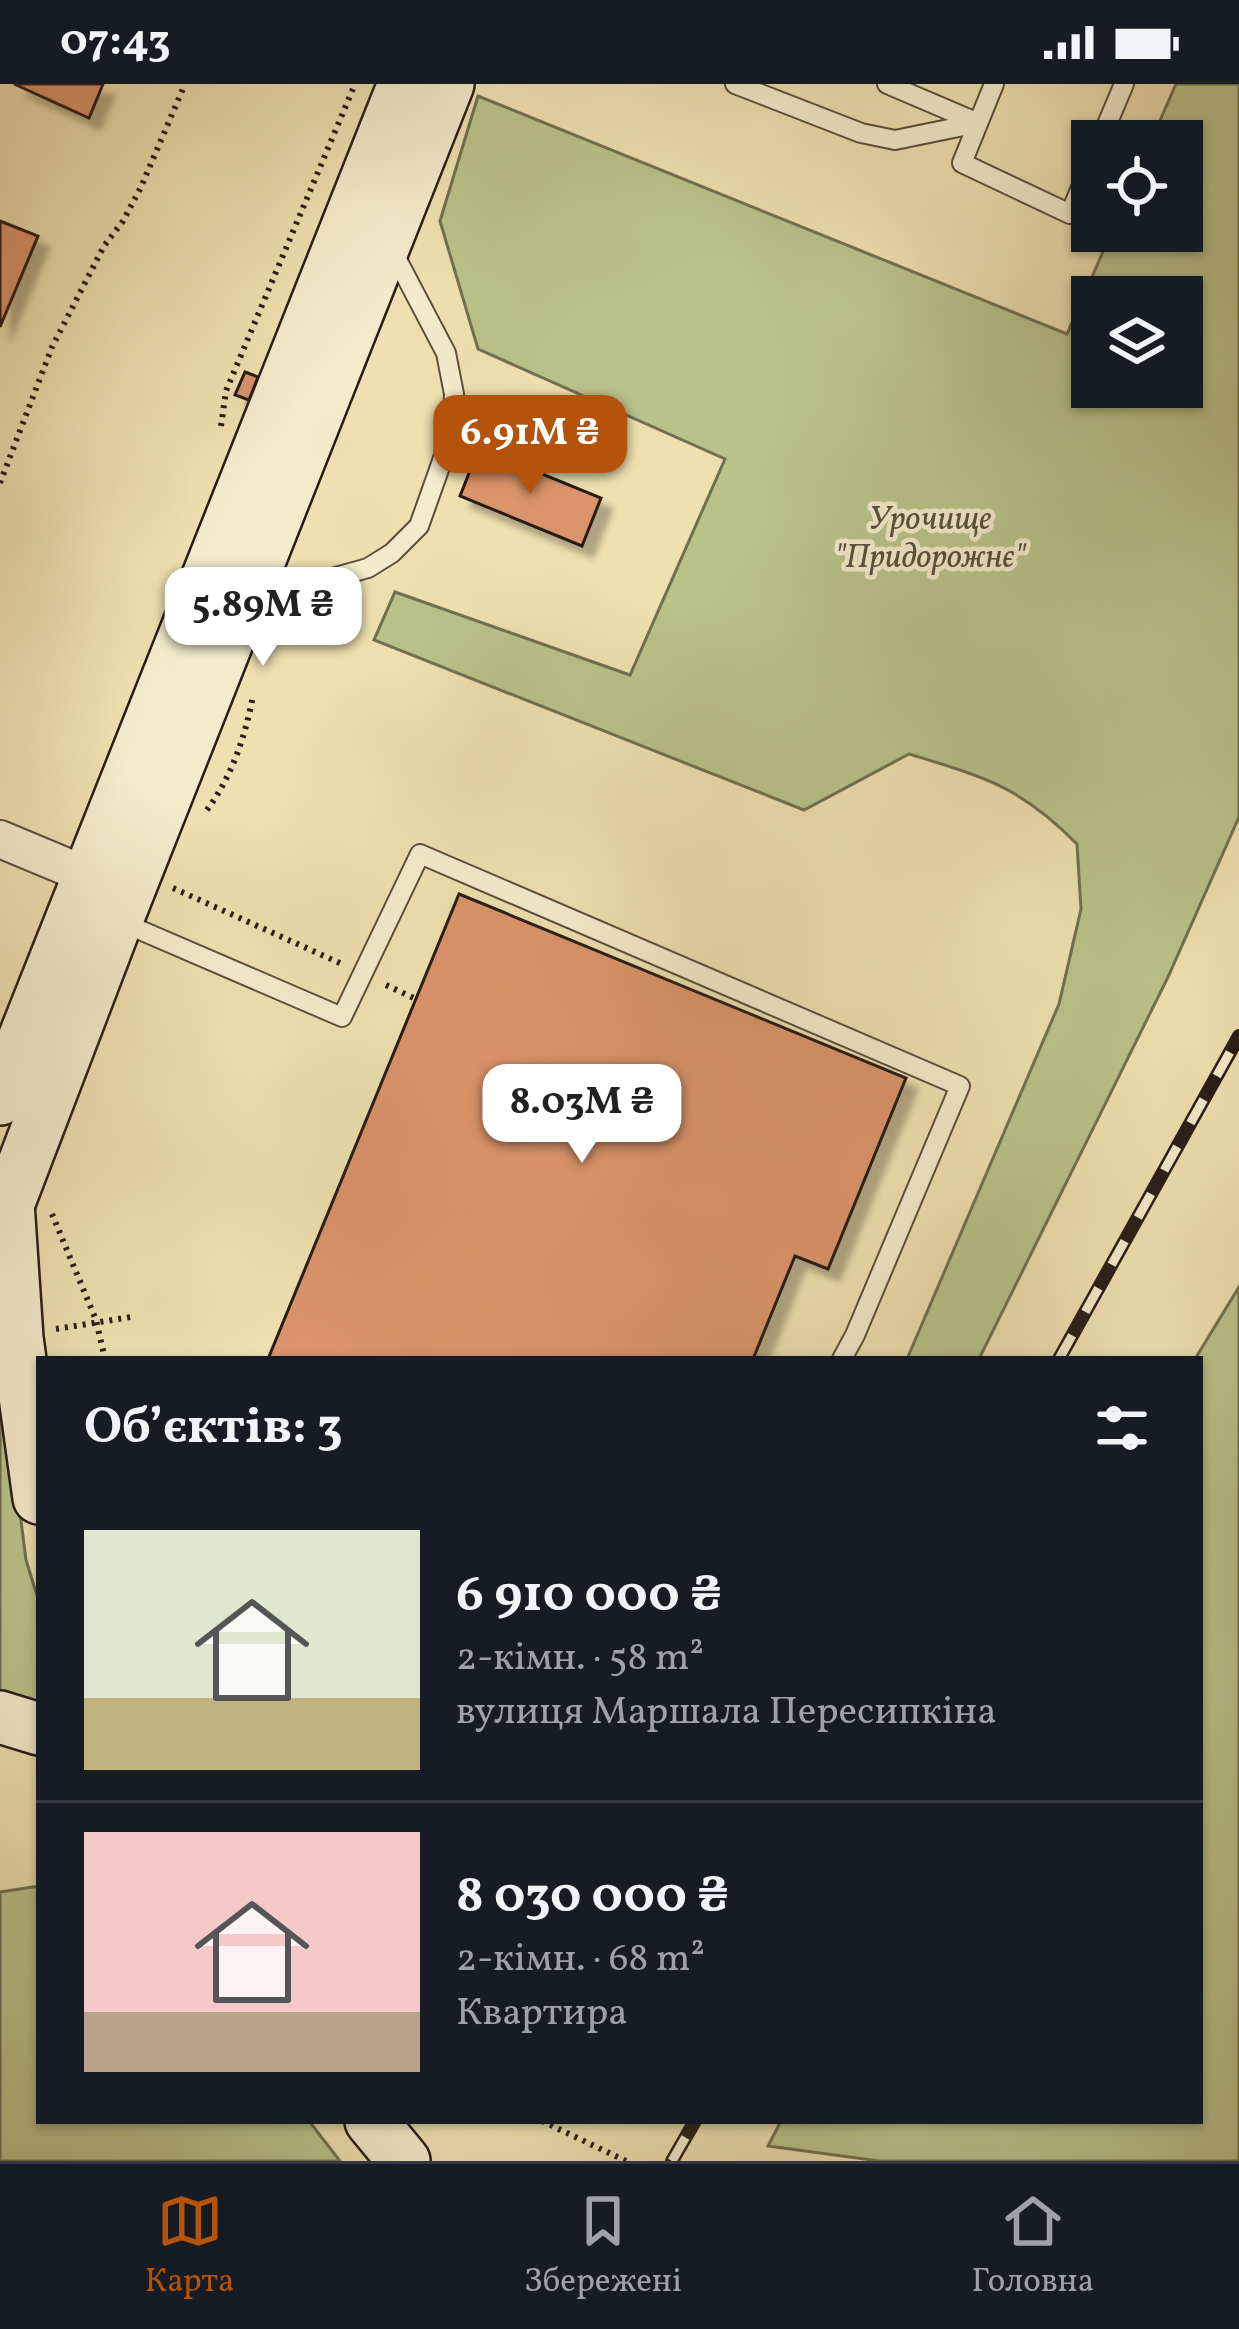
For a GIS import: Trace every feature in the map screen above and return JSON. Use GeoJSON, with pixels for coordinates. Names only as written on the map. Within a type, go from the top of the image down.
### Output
{"type":"FeatureCollection","features":[{"type":"Feature","properties":{"kind":"main road"},"geometry":{"type":"LineString","coordinates":[[0,1099],[133,897],[404,84]]}},
{"type":"Feature","properties":{"kind":"main road"},"geometry":{"type":"LineString","coordinates":[[36,1476],[17,1338],[20,1213],[242,603],[448,84]]}},
{"type":"Feature","properties":{"kind":"main road"},"geometry":{"type":"LineString","coordinates":[[0,1717],[36,1728]]}},
{"type":"Feature","properties":{"kind":"main road"},"geometry":{"type":"LineString","coordinates":[[373,2124],[404,2161]]}},
{"type":"Feature","properties":{"kind":"street"},"geometry":{"type":"LineString","coordinates":[[0,839],[133,897]]}},
{"type":"Feature","properties":{"kind":"lane"},"geometry":{"type":"LineString","coordinates":[[735,84],[861,134],[895,140],[978,123]]}},
{"type":"Feature","properties":{"kind":"lane"},"geometry":{"type":"LineString","coordinates":[[887,84],[978,123]]}},
{"type":"Feature","properties":{"kind":"lane"},"geometry":{"type":"LineString","coordinates":[[994,84],[962,163],[1071,212]]}},
{"type":"Feature","properties":{"kind":"lane"},"geometry":{"type":"LineString","coordinates":[[1109,120],[1124,84]]}},
{"type":"Feature","properties":{"kind":"lane"},"geometry":{"type":"LineString","coordinates":[[242,603],[368,568],[392,553],[419,526],[452,434],[454,394],[446,353],[386,239]]}},
{"type":"Feature","properties":{"kind":"lane"},"geometry":{"type":"LineString","coordinates":[[133,897],[342,1018],[420,854],[959,1086],[844,1356]]}},
{"type":"Feature","properties":{"kind":"path"},"geometry":{"type":"LineString","coordinates":[[0,482],[52,347],[104,246],[141,188],[185,84]]}},
{"type":"Feature","properties":{"kind":"path"},"geometry":{"type":"LineString","coordinates":[[201,825],[224,787],[254,692]]}},
{"type":"Feature","properties":{"kind":"path"},"geometry":{"type":"LineString","coordinates":[[133,897],[363,974],[416,999]]}},
{"type":"Feature","properties":{"kind":"path"},"geometry":{"type":"LineString","coordinates":[[20,1213],[97,1320],[104,1356]]}},
{"type":"Feature","properties":{"kind":"path"},"geometry":{"type":"LineString","coordinates":[[17,1338],[131,1317]]}},
{"type":"Feature","properties":{"kind":"path"},"geometry":{"type":"LineString","coordinates":[[548,2124],[626,2161]]}},
{"type":"Feature","properties":{"kind":"green space","name":"Урочище \"Придорожнє\""},"geometry":{"type":"Polygon","coordinates":[[[1176,84],[1239,84],[1239,817],[1168,977],[980,1356],[908,1356],[1059,1004],[1081,909],[1077,844],[1019,796],[909,754],[804,810],[374,640],[395,592],[630,675],[725,459],[478,349],[440,221],[478,96],[1067,334],[1071,325],[1071,408],[1203,408],[1203,276],[1092,276],[1103,252],[1203,252],[1203,120],[1160,120],[1176,84]]]}},
{"type":"Feature","properties":{"kind":"green space"},"geometry":{"type":"Polygon","coordinates":[[[1239,1287],[1239,2161],[879,2161],[768,2146],[779,2124],[1203,2124],[1203,1356],[1197,1356],[1239,1287]]]}},
{"type":"Feature","properties":{"kind":"green space"},"geometry":{"type":"Polygon","coordinates":[[[0,1355],[26,1560],[36,1592],[36,1703],[0,1692],[0,1355]]]}},
{"type":"Feature","properties":{"kind":"green space"},"geometry":{"type":"Polygon","coordinates":[[[36,1886],[36,2124],[311,2124],[340,2161],[0,2161],[0,1892],[36,1886]]]}},
{"type":"Feature","properties":{"kind":"building"},"geometry":{"type":"Polygon","coordinates":[[[14,84],[103,84],[89,118],[14,84]]]}},
{"type":"Feature","properties":{"kind":"building"},"geometry":{"type":"Polygon","coordinates":[[[0,221],[38,236],[0,327],[0,221]]]}},
{"type":"Feature","properties":{"kind":"building"},"geometry":{"type":"Polygon","coordinates":[[[245,372],[258,377],[249,400],[235,395],[245,372]]]}},
{"type":"Feature","properties":{"kind":"building"},"geometry":{"type":"Polygon","coordinates":[[[479,448],[601,498],[582,546],[460,496],[479,448]]]}},
{"type":"Feature","properties":{"kind":"building"},"geometry":{"type":"Polygon","coordinates":[[[459,894],[906,1078],[828,1269],[795,1256],[754,1356],[269,1356],[459,894]]]}},
{"type":"Feature","properties":{"kind":"railway"},"geometry":{"type":"LineString","coordinates":[[1061,1356],[1239,1036]]}},
{"type":"Feature","properties":{"kind":"railway"},"geometry":{"type":"LineString","coordinates":[[672,2161],[693,2124]]}}]}
